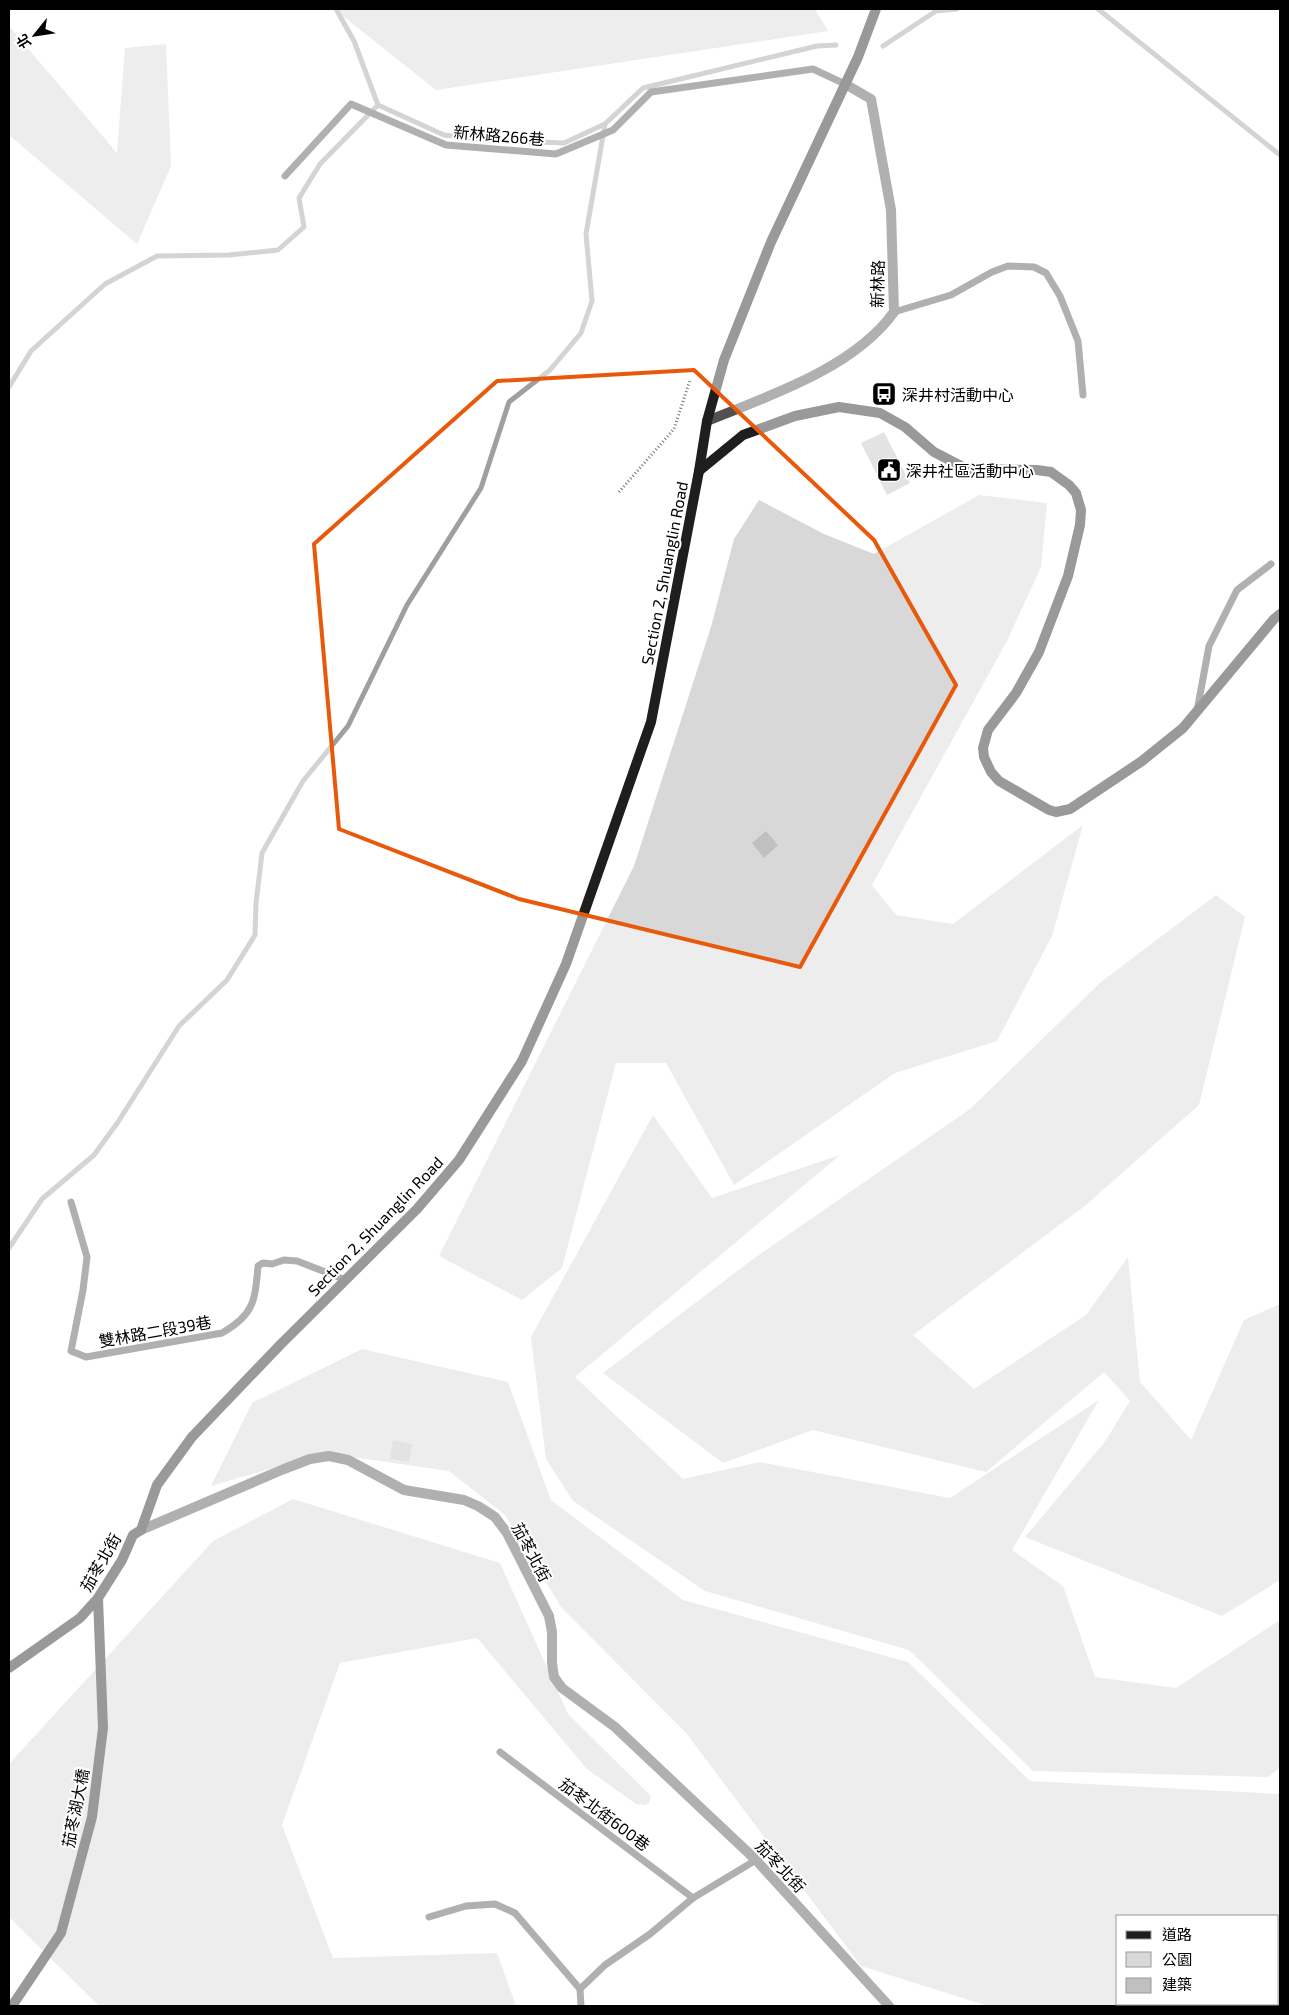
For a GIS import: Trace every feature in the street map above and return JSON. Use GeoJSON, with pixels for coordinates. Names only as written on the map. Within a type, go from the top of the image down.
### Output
{"type":"FeatureCollection","features":[{"type":"Feature","properties":{"kind":"street"},"geometry":{"type":"LineString","coordinates":[[699,471],[707,421],[724,360],[771,242],[858,57],[876,9]]}},
{"type":"Feature","properties":{"kind":"street","name":"新林路"},"geometry":{"type":"LineString","coordinates":[[707,421],[796,386],[854,351],[884,326],[894,312],[891,210],[871,99],[845,84]]}},
{"type":"Feature","properties":{"kind":"street","name":"Section 2, Shuanglin Road"},"geometry":{"type":"LineString","coordinates":[[141,1530],[157,1485],[197,1431],[417,1209],[459,1160],[522,1061],[566,964],[651,722],[699,471],[743,435],[795,416],[839,407],[880,413],[904,426],[934,452],[967,469],[1051,472],[1069,485],[1076,494],[1080,510],[1080,525],[1068,576],[1039,652],[1016,693],[988,730],[984,748],[984,757],[991,772],[999,782],[1049,810],[1056,812],[1070,809],[1142,761],[1183,728],[1280,614]]}},
{"type":"Feature","properties":{"kind":"street","name":"茄苳北街"},"geometry":{"type":"LineString","coordinates":[[9,1668],[80,1618],[98,1598],[122,1560],[133,1535],[310,1459],[329,1456],[348,1460],[404,1490],[464,1500],[495,1517],[507,1533],[549,1616],[552,1632],[554,1677],[562,1688],[615,1727],[756,1860],[889,2006]]}},
{"type":"Feature","properties":{"kind":"street","name":"茄苳湖大橋"},"geometry":{"type":"LineString","coordinates":[[12,2006],[61,1933],[92,1818],[103,1728],[98,1598]]}},
{"type":"Feature","properties":{"kind":"lane","name":"新林路266巷"},"geometry":{"type":"LineString","coordinates":[[285,176],[351,104],[446,145],[556,154],[613,130],[651,92],[813,69],[845,84]]}},
{"type":"Feature","properties":{"kind":"lane"},"geometry":{"type":"LineString","coordinates":[[894,312],[950,295],[992,272],[1008,266],[1034,267],[1046,274],[1060,296],[1078,340],[1083,395]]}},
{"type":"Feature","properties":{"kind":"lane"},"geometry":{"type":"LineString","coordinates":[[1196,712],[1209,646],[1237,590],[1271,564]]}},
{"type":"Feature","properties":{"kind":"lane","name":"雙林路二段39巷"},"geometry":{"type":"LineString","coordinates":[[71,1202],[87,1257],[83,1290],[71,1351],[86,1357],[222,1333],[238,1324],[251,1308],[258,1266],[263,1263],[272,1264],[284,1260],[297,1261],[346,1280]]}},
{"type":"Feature","properties":{"kind":"lane","name":"茄苳北街600巷"},"geometry":{"type":"LineString","coordinates":[[500,1752],[693,1898]]}},
{"type":"Feature","properties":{"kind":"lane"},"geometry":{"type":"LineString","coordinates":[[580,1989],[605,1965],[650,1934],[693,1898],[756,1860]]}},
{"type":"Feature","properties":{"kind":"lane"},"geometry":{"type":"LineString","coordinates":[[429,1917],[466,1906],[495,1904],[515,1912],[580,1989],[581,2006]]}},
{"type":"Feature","properties":{"kind":"path"},"geometry":{"type":"LineString","coordinates":[[618,492],[674,429],[690,380]]}},
{"type":"Feature","properties":{"kind":"highlighted area"},"geometry":{"type":"Polygon","coordinates":[[[694,370],[874,540],[956,685],[800,967],[519,899],[339,829],[314,544],[497,381],[694,370]]]}},
{"type":"Feature","properties":{"kind":"green space"},"geometry":{"type":"Polygon","coordinates":[[[334,9],[815,9],[828,31],[436,90],[334,9]]]}},
{"type":"Feature","properties":{"kind":"green space"},"geometry":{"type":"Polygon","coordinates":[[[9,26],[117,153],[125,48],[166,44],[171,166],[137,244],[9,135],[9,26]]]}},
{"type":"Feature","properties":{"kind":"green space"},"geometry":{"type":"Polygon","coordinates":[[[979,495],[1047,503],[1041,567],[1007,641],[872,885],[896,915],[953,924],[1083,825],[1052,936],[997,1041],[895,1073],[734,1185],[666,1063],[616,1063],[562,1268],[522,1300],[439,1256],[634,866],[711,627],[734,539],[759,500],[824,534],[874,554],[979,495]]]}},
{"type":"Feature","properties":{"kind":"green space"},"geometry":{"type":"Polygon","coordinates":[[[1216,895],[1245,917],[1199,1105],[1086,1205],[913,1335],[974,1389],[1086,1315],[1128,1257],[1140,1382],[1191,1440],[1244,1320],[1280,1304],[1280,1580],[1222,1616],[1025,1537],[1104,1443],[1130,1401],[1104,1372],[986,1472],[813,1430],[723,1463],[603,1373],[753,1259],[970,1109],[1101,982],[1216,895]]]}},
{"type":"Feature","properties":{"kind":"green space"},"geometry":{"type":"Polygon","coordinates":[[[653,1115],[712,1198],[840,1155],[575,1377],[683,1479],[760,1462],[950,1498],[1099,1400],[1012,1550],[1063,1586],[1095,1677],[1176,1688],[1280,1620],[1280,1768],[1268,1777],[1033,1771],[909,1650],[705,1591],[573,1501],[546,1459],[531,1337],[653,1115]]]}},
{"type":"Feature","properties":{"kind":"green space"},"geometry":{"type":"Polygon","coordinates":[[[362,1349],[508,1382],[551,1500],[683,1600],[908,1662],[1030,1781],[1280,1794],[1280,2006],[988,2006],[861,1966],[686,1733],[561,1607],[505,1515],[449,1471],[324,1453],[211,1486],[252,1403],[362,1349]]]}},
{"type":"Feature","properties":{"kind":"green space"},"geometry":{"type":"Polygon","coordinates":[[[293,1499],[500,1563],[568,1714],[651,1796],[649,1803],[645,1805],[636,1804],[587,1769],[477,1638],[340,1663],[282,1825],[333,1958],[497,1953],[516,2006],[99,2006],[9,1917],[9,1764],[213,1541],[293,1499]]]}},
{"type":"Feature","properties":{"kind":"building","name":"深井社區活動中心"},"geometry":{"type":"Polygon","coordinates":[[[884,432],[910,483],[887,495],[861,443],[884,432]]]}},
{"type":"Feature","properties":{"kind":"building"},"geometry":{"type":"Polygon","coordinates":[[[766,831],[778,845],[764,858],[752,843],[766,831]]]}},
{"type":"Feature","properties":{"kind":"building"},"geometry":{"type":"Polygon","coordinates":[[[393,1440],[412,1444],[409,1462],[390,1459],[393,1440]]]}},
{"type":"Feature","properties":{"kind":"waterway"},"geometry":{"type":"LineString","coordinates":[[336,9],[354,41],[378,105],[444,135],[487,140],[564,143],[605,124]]}},
{"type":"Feature","properties":{"kind":"waterway"},"geometry":{"type":"LineString","coordinates":[[883,46],[936,11],[957,9]]}},
{"type":"Feature","properties":{"kind":"waterway"},"geometry":{"type":"LineString","coordinates":[[1098,9],[1280,155]]}},
{"type":"Feature","properties":{"kind":"waterway"},"geometry":{"type":"LineString","coordinates":[[9,1248],[42,1199],[94,1155],[118,1122],[179,1026],[227,980],[255,935],[256,903],[262,853],[303,781],[348,726],[407,605],[481,488],[509,402],[550,370],[581,333],[592,301],[586,234],[605,124],[643,88],[817,46],[836,45]]}},
{"type":"Feature","properties":{"kind":"waterway"},"geometry":{"type":"LineString","coordinates":[[9,387],[31,351],[105,284],[157,256],[229,255],[278,250],[304,227],[299,198],[320,164],[378,105]]}},
{"type":"Feature","properties":{"kind":"place","name":"深井村活動中心"},"geometry":{"type":"Point","coordinates":[884,394]}},
{"type":"Feature","properties":{"kind":"place","name":"深井社區活動中心"},"geometry":{"type":"Point","coordinates":[889,470]}}]}
